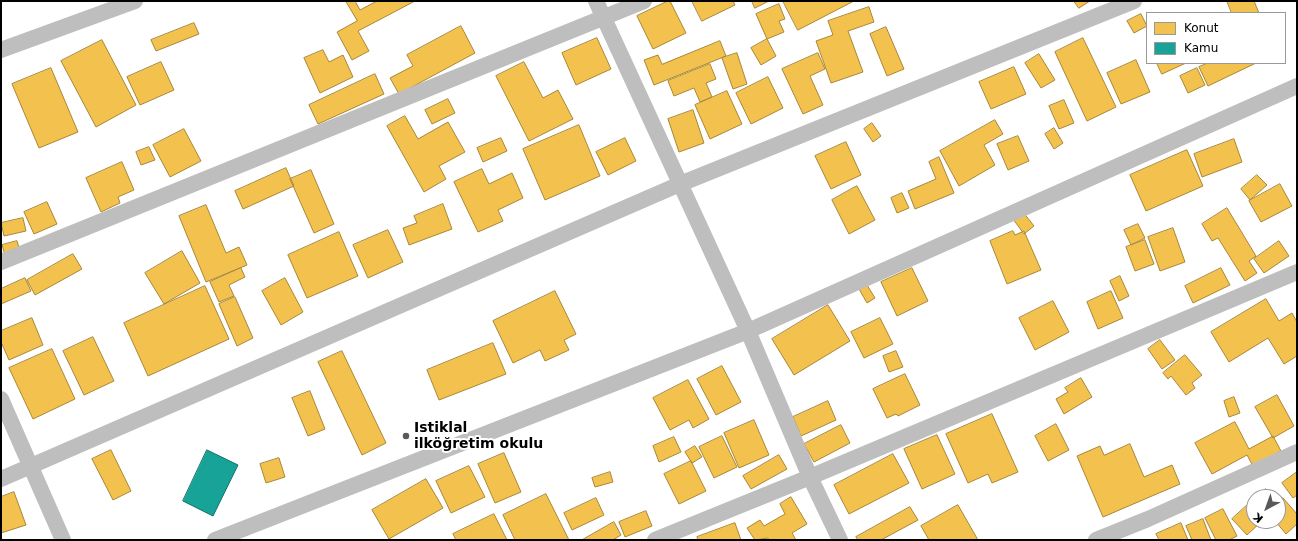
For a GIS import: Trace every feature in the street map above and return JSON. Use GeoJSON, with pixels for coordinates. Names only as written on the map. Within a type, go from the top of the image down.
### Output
{"type":"FeatureCollection","features":[{"type":"Feature","properties":{"kind":"street"},"geometry":{"type":"LineString","coordinates":[[1,50],[135,1]]}},
{"type":"Feature","properties":{"kind":"street"},"geometry":{"type":"LineString","coordinates":[[596,1],[748,331],[810,477],[840,540]]}},
{"type":"Feature","properties":{"kind":"street"},"geometry":{"type":"LineString","coordinates":[[1,262],[644,1]]}},
{"type":"Feature","properties":{"kind":"street"},"geometry":{"type":"LineString","coordinates":[[1,479],[680,184],[1134,1]]}},
{"type":"Feature","properties":{"kind":"street"},"geometry":{"type":"LineString","coordinates":[[215,540],[748,331],[1297,86]]}},
{"type":"Feature","properties":{"kind":"street"},"geometry":{"type":"LineString","coordinates":[[656,540],[810,477],[1297,272]]}},
{"type":"Feature","properties":{"kind":"street"},"geometry":{"type":"LineString","coordinates":[[1,399],[32,466],[63,540]]}},
{"type":"Feature","properties":{"kind":"street"},"geometry":{"type":"LineString","coordinates":[[1096,540],[1148,519],[1297,452]]}},
{"type":"Feature","properties":{"kind":"building: Konut"},"geometry":{"type":"Polygon","coordinates":[[[346,1],[355,1],[360,10],[377,1],[415,1],[358,31],[369,51],[352,60],[337,32],[357,21],[346,1]]]}},
{"type":"Feature","properties":{"kind":"building: Konut"},"geometry":{"type":"Polygon","coordinates":[[[670,1],[686,33],[653,49],[637,16],[670,1]]]}},
{"type":"Feature","properties":{"kind":"building: Konut"},"geometry":{"type":"Polygon","coordinates":[[[692,1],[733,1],[735,5],[702,21],[692,1]]]}},
{"type":"Feature","properties":{"kind":"building: Konut"},"geometry":{"type":"Polygon","coordinates":[[[752,1],[769,1],[755,8],[752,1]]]}},
{"type":"Feature","properties":{"kind":"building: Konut"},"geometry":{"type":"Polygon","coordinates":[[[783,1],[854,1],[798,30],[783,1]]]}},
{"type":"Feature","properties":{"kind":"building: Konut"},"geometry":{"type":"Polygon","coordinates":[[[1074,1],[1090,1],[1079,8],[1074,1]]]}},
{"type":"Feature","properties":{"kind":"building: Konut"},"geometry":{"type":"Polygon","coordinates":[[[1227,1],[1254,1],[1259,12],[1232,12],[1227,1]]]}},
{"type":"Feature","properties":{"kind":"building: Konut"},"geometry":{"type":"Polygon","coordinates":[[[779,4],[785,19],[779,21],[784,32],[767,39],[756,14],[779,4]]]}},
{"type":"Feature","properties":{"kind":"building: Konut"},"geometry":{"type":"Polygon","coordinates":[[[869,7],[874,22],[848,31],[863,72],[831,83],[816,41],[833,35],[828,21],[869,7]]]}},
{"type":"Feature","properties":{"kind":"building: Konut"},"geometry":{"type":"Polygon","coordinates":[[[1141,14],[1146,27],[1134,33],[1127,21],[1141,14]]]}},
{"type":"Feature","properties":{"kind":"building: Konut"},"geometry":{"type":"Polygon","coordinates":[[[194,23],[199,34],[156,51],[151,40],[194,23]]]}},
{"type":"Feature","properties":{"kind":"building: Konut"},"geometry":{"type":"Polygon","coordinates":[[[461,26],[475,53],[399,94],[390,78],[413,66],[407,55],[461,26]]]}},
{"type":"Feature","properties":{"kind":"building: Konut"},"geometry":{"type":"Polygon","coordinates":[[[886,27],[904,69],[887,76],[870,34],[886,27]]]}},
{"type":"Feature","properties":{"kind":"building: Konut"},"geometry":{"type":"Polygon","coordinates":[[[597,38],[611,69],[576,85],[562,53],[597,38]]]}},
{"type":"Feature","properties":{"kind":"building: Konut"},"geometry":{"type":"Polygon","coordinates":[[[1083,38],[1116,107],[1087,121],[1055,52],[1083,38]]]}},
{"type":"Feature","properties":{"kind":"building: Konut"},"geometry":{"type":"Polygon","coordinates":[[[767,39],[776,56],[761,65],[751,48],[767,39]]]}},
{"type":"Feature","properties":{"kind":"building: Konut"},"geometry":{"type":"Polygon","coordinates":[[[102,40],[136,105],[96,127],[61,61],[102,40]]]}},
{"type":"Feature","properties":{"kind":"building: Konut"},"geometry":{"type":"Polygon","coordinates":[[[720,41],[726,56],[654,85],[644,60],[658,55],[662,64],[720,41]]]}},
{"type":"Feature","properties":{"kind":"building: Konut"},"geometry":{"type":"Polygon","coordinates":[[[323,50],[329,62],[343,55],[353,77],[320,93],[304,58],[323,50]]]}},
{"type":"Feature","properties":{"kind":"building: Konut"},"geometry":{"type":"Polygon","coordinates":[[[737,53],[747,84],[733,89],[722,58],[737,53]]]}},
{"type":"Feature","properties":{"kind":"building: Konut"},"geometry":{"type":"Polygon","coordinates":[[[818,53],[825,69],[810,76],[823,105],[803,114],[782,69],[818,53]]]}},
{"type":"Feature","properties":{"kind":"building: Konut"},"geometry":{"type":"Polygon","coordinates":[[[1039,54],[1055,80],[1041,88],[1025,63],[1039,54]]]}},
{"type":"Feature","properties":{"kind":"building: Konut"},"geometry":{"type":"Polygon","coordinates":[[[1136,60],[1150,92],[1121,104],[1107,73],[1136,60]]]}},
{"type":"Feature","properties":{"kind":"building: Konut"},"geometry":{"type":"Polygon","coordinates":[[[161,62],[174,90],[140,105],[127,77],[161,62]]]}},
{"type":"Feature","properties":{"kind":"building: Konut"},"geometry":{"type":"Polygon","coordinates":[[[524,62],[543,98],[558,90],[573,119],[529,141],[496,76],[524,62]]]}},
{"type":"Feature","properties":{"kind":"building: Konut"},"geometry":{"type":"Polygon","coordinates":[[[710,64],[716,79],[706,83],[712,97],[700,102],[694,88],[674,96],[668,81],[710,64]]]}},
{"type":"Feature","properties":{"kind":"building: Konut"},"geometry":{"type":"Polygon","coordinates":[[[1157,64],[1184,64],[1162,74],[1157,64]]]}},
{"type":"Feature","properties":{"kind":"building: Konut"},"geometry":{"type":"Polygon","coordinates":[[[1206,64],[1254,64],[1208,86],[1199,67],[1206,64]]]}},
{"type":"Feature","properties":{"kind":"building: Konut"},"geometry":{"type":"Polygon","coordinates":[[[1014,67],[1026,94],[991,109],[979,82],[1014,67]]]}},
{"type":"Feature","properties":{"kind":"building: Konut"},"geometry":{"type":"Polygon","coordinates":[[[51,68],[78,132],[39,148],[12,84],[51,68]]]}},
{"type":"Feature","properties":{"kind":"building: Konut"},"geometry":{"type":"Polygon","coordinates":[[[1197,68],[1205,85],[1188,93],[1180,76],[1197,68]]]}},
{"type":"Feature","properties":{"kind":"building: Konut"},"geometry":{"type":"Polygon","coordinates":[[[375,74],[384,94],[318,124],[309,105],[375,74]]]}},
{"type":"Feature","properties":{"kind":"building: Konut"},"geometry":{"type":"Polygon","coordinates":[[[768,77],[783,108],[751,124],[736,93],[768,77]]]}},
{"type":"Feature","properties":{"kind":"building: Konut"},"geometry":{"type":"Polygon","coordinates":[[[727,91],[742,124],[710,139],[695,105],[727,91]]]}},
{"type":"Feature","properties":{"kind":"building: Konut"},"geometry":{"type":"Polygon","coordinates":[[[448,99],[455,113],[432,124],[425,110],[448,99]]]}},
{"type":"Feature","properties":{"kind":"building: Konut"},"geometry":{"type":"Polygon","coordinates":[[[1064,100],[1074,123],[1059,129],[1049,106],[1064,100]]]}},
{"type":"Feature","properties":{"kind":"building: Konut"},"geometry":{"type":"Polygon","coordinates":[[[693,110],[704,143],[679,152],[668,119],[693,110]]]}},
{"type":"Feature","properties":{"kind":"building: Konut"},"geometry":{"type":"Polygon","coordinates":[[[405,116],[418,139],[448,122],[465,152],[439,166],[446,179],[424,192],[387,126],[405,116]]]}},
{"type":"Feature","properties":{"kind":"building: Konut"},"geometry":{"type":"Polygon","coordinates":[[[995,120],[1003,134],[984,145],[995,165],[959,186],[940,151],[995,120]]]}},
{"type":"Feature","properties":{"kind":"building: Konut"},"geometry":{"type":"Polygon","coordinates":[[[872,123],[881,136],[873,142],[864,129],[872,123]]]}},
{"type":"Feature","properties":{"kind":"building: Konut"},"geometry":{"type":"Polygon","coordinates":[[[579,125],[600,176],[545,200],[523,149],[579,125]]]}},
{"type":"Feature","properties":{"kind":"building: Konut"},"geometry":{"type":"Polygon","coordinates":[[[1054,128],[1063,143],[1054,149],[1045,134],[1054,128]]]}},
{"type":"Feature","properties":{"kind":"building: Konut"},"geometry":{"type":"Polygon","coordinates":[[[184,129],[201,161],[170,177],[153,145],[184,129]]]}},
{"type":"Feature","properties":{"kind":"building: Konut"},"geometry":{"type":"Polygon","coordinates":[[[1018,136],[1029,161],[1008,170],[997,144],[1018,136]]]}},
{"type":"Feature","properties":{"kind":"building: Konut"},"geometry":{"type":"Polygon","coordinates":[[[501,138],[507,151],[483,162],[477,148],[501,138]]]}},
{"type":"Feature","properties":{"kind":"building: Konut"},"geometry":{"type":"Polygon","coordinates":[[[625,138],[636,161],[608,175],[596,152],[625,138]]]}},
{"type":"Feature","properties":{"kind":"building: Konut"},"geometry":{"type":"Polygon","coordinates":[[[1234,139],[1242,162],[1202,177],[1194,154],[1234,139]]]}},
{"type":"Feature","properties":{"kind":"building: Konut"},"geometry":{"type":"Polygon","coordinates":[[[846,142],[861,175],[831,189],[815,156],[846,142]]]}},
{"type":"Feature","properties":{"kind":"building: Konut"},"geometry":{"type":"Polygon","coordinates":[[[149,147],[155,160],[141,165],[136,152],[149,147]]]}},
{"type":"Feature","properties":{"kind":"building: Konut"},"geometry":{"type":"Polygon","coordinates":[[[1187,150],[1203,186],[1146,211],[1130,175],[1187,150]]]}},
{"type":"Feature","properties":{"kind":"building: Konut"},"geometry":{"type":"Polygon","coordinates":[[[939,157],[954,193],[915,209],[908,191],[936,179],[929,162],[939,157]]]}},
{"type":"Feature","properties":{"kind":"building: Konut"},"geometry":{"type":"Polygon","coordinates":[[[122,162],[134,190],[118,197],[120,203],[101,212],[86,178],[122,162]]]}},
{"type":"Feature","properties":{"kind":"building: Konut"},"geometry":{"type":"Polygon","coordinates":[[[286,168],[294,186],[243,209],[235,191],[286,168]]]}},
{"type":"Feature","properties":{"kind":"building: Konut"},"geometry":{"type":"Polygon","coordinates":[[[482,169],[489,184],[512,173],[523,198],[498,210],[503,221],[478,232],[454,182],[482,169]]]}},
{"type":"Feature","properties":{"kind":"building: Konut"},"geometry":{"type":"Polygon","coordinates":[[[311,170],[334,224],[314,233],[290,179],[311,170]]]}},
{"type":"Feature","properties":{"kind":"building: Konut"},"geometry":{"type":"Polygon","coordinates":[[[1257,175],[1267,185],[1250,200],[1241,189],[1257,175]]]}},
{"type":"Feature","properties":{"kind":"building: Konut"},"geometry":{"type":"Polygon","coordinates":[[[1280,184],[1292,206],[1261,222],[1249,201],[1280,184]]]}},
{"type":"Feature","properties":{"kind":"building: Konut"},"geometry":{"type":"Polygon","coordinates":[[[857,186],[875,220],[849,234],[832,200],[857,186]]]}},
{"type":"Feature","properties":{"kind":"building: Konut"},"geometry":{"type":"Polygon","coordinates":[[[902,193],[909,208],[897,213],[891,198],[902,193]]]}},
{"type":"Feature","properties":{"kind":"building: Konut"},"geometry":{"type":"Polygon","coordinates":[[[47,202],[57,224],[34,234],[24,212],[47,202]]]}},
{"type":"Feature","properties":{"kind":"building: Konut"},"geometry":{"type":"Polygon","coordinates":[[[443,204],[452,229],[409,245],[403,228],[417,223],[414,216],[443,204]]]}},
{"type":"Feature","properties":{"kind":"building: Konut"},"geometry":{"type":"Polygon","coordinates":[[[206,205],[226,253],[239,247],[247,265],[206,282],[179,216],[206,205]]]}},
{"type":"Feature","properties":{"kind":"building: Konut"},"geometry":{"type":"Polygon","coordinates":[[[1227,208],[1256,256],[1249,261],[1257,273],[1245,281],[1218,238],[1212,241],[1202,224],[1227,208]]]}},
{"type":"Feature","properties":{"kind":"building: Konut"},"geometry":{"type":"Polygon","coordinates":[[[1023,212],[1034,226],[1024,234],[1013,219],[1023,212]]]}},
{"type":"Feature","properties":{"kind":"building: Konut"},"geometry":{"type":"Polygon","coordinates":[[[23,218],[26,231],[4,236],[1,223],[23,218]]]}},
{"type":"Feature","properties":{"kind":"building: Konut"},"geometry":{"type":"Polygon","coordinates":[[[1138,224],[1145,238],[1131,245],[1124,230],[1138,224]]]}},
{"type":"Feature","properties":{"kind":"building: Konut"},"geometry":{"type":"Polygon","coordinates":[[[1173,228],[1185,262],[1160,271],[1148,237],[1173,228]]]}},
{"type":"Feature","properties":{"kind":"building: Konut"},"geometry":{"type":"Polygon","coordinates":[[[388,230],[403,262],[368,278],[353,245],[388,230]]]}},
{"type":"Feature","properties":{"kind":"building: Konut"},"geometry":{"type":"Polygon","coordinates":[[[1013,231],[1015,235],[1024,231],[1041,270],[1007,284],[990,241],[1013,231]]]}},
{"type":"Feature","properties":{"kind":"building: Konut"},"geometry":{"type":"Polygon","coordinates":[[[339,232],[358,276],[307,298],[288,255],[339,232]]]}},
{"type":"Feature","properties":{"kind":"building: Konut"},"geometry":{"type":"Polygon","coordinates":[[[1145,240],[1154,264],[1135,271],[1126,247],[1145,240]]]}},
{"type":"Feature","properties":{"kind":"building: Konut"},"geometry":{"type":"Polygon","coordinates":[[[17,241],[20,251],[5,255],[2,245],[17,241]]]}},
{"type":"Feature","properties":{"kind":"building: Konut"},"geometry":{"type":"Polygon","coordinates":[[[1279,241],[1289,256],[1264,273],[1254,259],[1279,241]]]}},
{"type":"Feature","properties":{"kind":"building: Konut"},"geometry":{"type":"Polygon","coordinates":[[[182,251],[200,283],[164,304],[145,273],[182,251]]]}},
{"type":"Feature","properties":{"kind":"building: Konut"},"geometry":{"type":"Polygon","coordinates":[[[73,254],[82,269],[35,295],[27,280],[73,254]]]}},
{"type":"Feature","properties":{"kind":"building: Konut"},"geometry":{"type":"Polygon","coordinates":[[[241,268],[245,277],[229,285],[234,296],[219,302],[210,282],[241,268]]]}},
{"type":"Feature","properties":{"kind":"building: Konut"},"geometry":{"type":"Polygon","coordinates":[[[912,268],[928,301],[897,316],[881,282],[912,268]]]}},
{"type":"Feature","properties":{"kind":"building: Konut"},"geometry":{"type":"Polygon","coordinates":[[[1221,268],[1230,285],[1193,303],[1185,286],[1221,268]]]}},
{"type":"Feature","properties":{"kind":"building: Konut"},"geometry":{"type":"Polygon","coordinates":[[[1120,276],[1129,296],[1119,301],[1110,281],[1120,276]]]}},
{"type":"Feature","properties":{"kind":"building: Konut"},"geometry":{"type":"Polygon","coordinates":[[[25,278],[31,291],[1,304],[1,289],[25,278]]]}},
{"type":"Feature","properties":{"kind":"building: Konut"},"geometry":{"type":"Polygon","coordinates":[[[285,278],[303,312],[281,325],[262,291],[285,278]]]}},
{"type":"Feature","properties":{"kind":"building: Konut"},"geometry":{"type":"Polygon","coordinates":[[[867,285],[875,298],[867,303],[859,289],[867,285]]]}},
{"type":"Feature","properties":{"kind":"building: Konut"},"geometry":{"type":"Polygon","coordinates":[[[205,286],[229,339],[148,376],[124,323],[205,286]]]}},
{"type":"Feature","properties":{"kind":"building: Konut"},"geometry":{"type":"Polygon","coordinates":[[[555,291],[576,334],[564,340],[569,350],[545,361],[540,350],[513,363],[493,321],[555,291]]]}},
{"type":"Feature","properties":{"kind":"building: Konut"},"geometry":{"type":"Polygon","coordinates":[[[1111,291],[1123,318],[1098,329],[1087,302],[1111,291]]]}},
{"type":"Feature","properties":{"kind":"building: Konut"},"geometry":{"type":"Polygon","coordinates":[[[235,297],[253,338],[237,346],[219,304],[235,297]]]}},
{"type":"Feature","properties":{"kind":"building: Konut"},"geometry":{"type":"Polygon","coordinates":[[[1266,299],[1279,321],[1292,313],[1297,322],[1297,356],[1284,364],[1268,338],[1229,362],[1211,332],[1266,299]]]}},
{"type":"Feature","properties":{"kind":"building: Konut"},"geometry":{"type":"Polygon","coordinates":[[[1053,301],[1069,332],[1035,350],[1019,318],[1053,301]]]}},
{"type":"Feature","properties":{"kind":"building: Konut"},"geometry":{"type":"Polygon","coordinates":[[[828,305],[850,341],[794,375],[772,339],[828,305]]]}},
{"type":"Feature","properties":{"kind":"building: Konut"},"geometry":{"type":"Polygon","coordinates":[[[32,318],[43,345],[9,360],[1,342],[1,331],[32,318]]]}},
{"type":"Feature","properties":{"kind":"building: Konut"},"geometry":{"type":"Polygon","coordinates":[[[880,318],[893,344],[864,358],[851,332],[880,318]]]}},
{"type":"Feature","properties":{"kind":"building: Konut"},"geometry":{"type":"Polygon","coordinates":[[[93,337],[114,381],[84,395],[63,351],[93,337]]]}},
{"type":"Feature","properties":{"kind":"building: Konut"},"geometry":{"type":"Polygon","coordinates":[[[1160,340],[1175,360],[1162,369],[1148,349],[1160,340]]]}},
{"type":"Feature","properties":{"kind":"building: Konut"},"geometry":{"type":"Polygon","coordinates":[[[493,343],[506,374],[439,400],[427,370],[493,343]]]}},
{"type":"Feature","properties":{"kind":"building: Konut"},"geometry":{"type":"Polygon","coordinates":[[[52,349],[75,399],[33,419],[9,368],[52,349]]]}},
{"type":"Feature","properties":{"kind":"building: Konut"},"geometry":{"type":"Polygon","coordinates":[[[342,351],[386,443],[362,455],[318,362],[342,351]]]}},
{"type":"Feature","properties":{"kind":"building: Konut"},"geometry":{"type":"Polygon","coordinates":[[[896,351],[903,367],[889,372],[883,356],[896,351]]]}},
{"type":"Feature","properties":{"kind":"building: Konut"},"geometry":{"type":"Polygon","coordinates":[[[1185,355],[1202,375],[1192,383],[1195,388],[1186,395],[1171,376],[1168,379],[1163,373],[1185,355]]]}},
{"type":"Feature","properties":{"kind":"building: Konut"},"geometry":{"type":"Polygon","coordinates":[[[722,366],[741,402],[716,415],[697,379],[722,366]]]}},
{"type":"Feature","properties":{"kind":"building: Konut"},"geometry":{"type":"Polygon","coordinates":[[[905,374],[920,405],[898,416],[896,414],[887,418],[873,389],[905,374]]]}},
{"type":"Feature","properties":{"kind":"building: Konut"},"geometry":{"type":"Polygon","coordinates":[[[1081,378],[1092,397],[1064,414],[1056,399],[1068,392],[1065,388],[1081,378]]]}},
{"type":"Feature","properties":{"kind":"building: Konut"},"geometry":{"type":"Polygon","coordinates":[[[688,380],[709,419],[693,428],[689,420],[670,430],[653,398],[688,380]]]}},
{"type":"Feature","properties":{"kind":"building: Konut"},"geometry":{"type":"Polygon","coordinates":[[[310,391],[325,429],[308,436],[292,398],[310,391]]]}},
{"type":"Feature","properties":{"kind":"building: Konut"},"geometry":{"type":"Polygon","coordinates":[[[1277,395],[1294,426],[1273,438],[1255,407],[1277,395]]]}},
{"type":"Feature","properties":{"kind":"building: Konut"},"geometry":{"type":"Polygon","coordinates":[[[1234,397],[1240,413],[1229,417],[1224,401],[1234,397]]]}},
{"type":"Feature","properties":{"kind":"building: Konut"},"geometry":{"type":"Polygon","coordinates":[[[828,401],[836,420],[801,436],[793,417],[828,401]]]}},
{"type":"Feature","properties":{"kind":"building: Konut"},"geometry":{"type":"Polygon","coordinates":[[[992,414],[1018,472],[992,483],[988,474],[968,483],[946,434],[992,414]]]}},
{"type":"Feature","properties":{"kind":"building: Konut"},"geometry":{"type":"Polygon","coordinates":[[[754,420],[769,455],[739,468],[724,433],[754,420]]]}},
{"type":"Feature","properties":{"kind":"building: Konut"},"geometry":{"type":"Polygon","coordinates":[[[1235,422],[1249,449],[1273,436],[1281,451],[1253,466],[1247,455],[1212,474],[1195,443],[1235,422]]]}},
{"type":"Feature","properties":{"kind":"building: Konut"},"geometry":{"type":"Polygon","coordinates":[[[1056,424],[1069,450],[1048,461],[1035,436],[1056,424]]]}},
{"type":"Feature","properties":{"kind":"building: Konut"},"geometry":{"type":"Polygon","coordinates":[[[841,425],[850,443],[814,462],[804,444],[841,425]]]}},
{"type":"Feature","properties":{"kind":"building: Konut"},"geometry":{"type":"Polygon","coordinates":[[[937,435],[955,474],[922,489],[904,449],[937,435]]]}},
{"type":"Feature","properties":{"kind":"building: Konut"},"geometry":{"type":"Polygon","coordinates":[[[722,436],[737,467],[714,478],[699,447],[722,436]]]}},
{"type":"Feature","properties":{"kind":"building: Konut"},"geometry":{"type":"Polygon","coordinates":[[[674,437],[681,452],[659,462],[653,446],[674,437]]]}},
{"type":"Feature","properties":{"kind":"building: Konut"},"geometry":{"type":"Polygon","coordinates":[[[1130,444],[1144,477],[1172,465],[1180,484],[1103,517],[1077,456],[1100,446],[1104,455],[1130,444]]]}},
{"type":"Feature","properties":{"kind":"building: Konut"},"geometry":{"type":"Polygon","coordinates":[[[695,446],[702,457],[692,463],[685,452],[695,446]]]}},
{"type":"Feature","properties":{"kind":"building: Konut"},"geometry":{"type":"Polygon","coordinates":[[[111,450],[131,491],[113,500],[92,459],[111,450]]]}},
{"type":"Feature","properties":{"kind":"building: Konut"},"geometry":{"type":"Polygon","coordinates":[[[504,453],[521,492],[495,503],[478,464],[504,453]]]}},
{"type":"Feature","properties":{"kind":"building: Konut"},"geometry":{"type":"Polygon","coordinates":[[[893,454],[909,483],[849,514],[834,485],[893,454]]]}},
{"type":"Feature","properties":{"kind":"building: Konut"},"geometry":{"type":"Polygon","coordinates":[[[779,455],[787,469],[751,489],[743,476],[779,455]]]}},
{"type":"Feature","properties":{"kind":"building: Konut"},"geometry":{"type":"Polygon","coordinates":[[[279,458],[285,477],[266,483],[260,464],[279,458]]]}},
{"type":"Feature","properties":{"kind":"building: Konut"},"geometry":{"type":"Polygon","coordinates":[[[691,461],[706,491],[679,504],[664,474],[691,461]]]}},
{"type":"Feature","properties":{"kind":"building: Konut"},"geometry":{"type":"Polygon","coordinates":[[[469,466],[485,497],[451,513],[436,481],[469,466]]]}},
{"type":"Feature","properties":{"kind":"building: Konut"},"geometry":{"type":"Polygon","coordinates":[[[610,472],[613,482],[595,487],[592,478],[610,472]]]}},
{"type":"Feature","properties":{"kind":"building: Konut"},"geometry":{"type":"Polygon","coordinates":[[[1297,472],[1297,495],[1293,498],[1282,483],[1297,472]]]}},
{"type":"Feature","properties":{"kind":"building: Konut"},"geometry":{"type":"Polygon","coordinates":[[[426,479],[443,508],[389,539],[372,510],[426,479]]]}},
{"type":"Feature","properties":{"kind":"building: Konut"},"geometry":{"type":"Polygon","coordinates":[[[14,492],[26,525],[1,533],[1,497],[14,492]]]}},
{"type":"Feature","properties":{"kind":"building: Konut"},"geometry":{"type":"Polygon","coordinates":[[[546,494],[569,540],[515,540],[503,515],[546,494]]]}},
{"type":"Feature","properties":{"kind":"building: Konut"},"geometry":{"type":"Polygon","coordinates":[[[791,497],[807,524],[792,533],[796,540],[769,540],[768,538],[755,540],[747,528],[760,520],[764,526],[785,514],[780,504],[791,497]]]}},
{"type":"Feature","properties":{"kind":"building: Konut"},"geometry":{"type":"Polygon","coordinates":[[[596,498],[604,515],[572,530],[564,513],[596,498]]]}},
{"type":"Feature","properties":{"kind":"building: Konut"},"geometry":{"type":"Polygon","coordinates":[[[1286,501],[1297,514],[1297,524],[1286,534],[1282,529],[1286,529],[1286,501]]]}},
{"type":"Feature","properties":{"kind":"building: Konut"},"geometry":{"type":"Polygon","coordinates":[[[958,505],[978,540],[929,540],[921,526],[958,505]]]}},
{"type":"Feature","properties":{"kind":"building: Konut"},"geometry":{"type":"Polygon","coordinates":[[[1246,506],[1246,529],[1253,529],[1247,535],[1232,519],[1246,506]]]}},
{"type":"Feature","properties":{"kind":"building: Konut"},"geometry":{"type":"Polygon","coordinates":[[[910,507],[918,520],[881,540],[858,540],[856,537],[910,507]]]}},
{"type":"Feature","properties":{"kind":"building: Konut"},"geometry":{"type":"Polygon","coordinates":[[[1223,509],[1237,536],[1229,540],[1216,540],[1205,518],[1223,509]]]}},
{"type":"Feature","properties":{"kind":"building: Konut"},"geometry":{"type":"Polygon","coordinates":[[[646,511],[652,526],[625,537],[619,522],[646,511]]]}},
{"type":"Feature","properties":{"kind":"building: Konut"},"geometry":{"type":"Polygon","coordinates":[[[494,514],[507,540],[456,540],[453,534],[494,514]]]}},
{"type":"Feature","properties":{"kind":"building: Konut"},"geometry":{"type":"Polygon","coordinates":[[[1203,519],[1211,540],[1192,540],[1186,526],[1203,519]]]}},
{"type":"Feature","properties":{"kind":"building: Konut"},"geometry":{"type":"Polygon","coordinates":[[[614,522],[621,535],[613,540],[582,540],[614,522]]]}},
{"type":"Feature","properties":{"kind":"building: Konut"},"geometry":{"type":"Polygon","coordinates":[[[735,523],[741,540],[698,540],[697,537],[735,523]]]}},
{"type":"Feature","properties":{"kind":"building: Konut"},"geometry":{"type":"Polygon","coordinates":[[[1181,523],[1188,540],[1159,540],[1156,534],[1181,523]]]}},
{"type":"Feature","properties":{"kind":"building: Kamu"},"geometry":{"type":"Polygon","coordinates":[[[207,450],[238,465],[213,516],[183,501],[207,450]]]}},
{"type":"Feature","properties":{"kind":"place","name":"Istiklal ilköğretim okulu"},"geometry":{"type":"Point","coordinates":[406,436]}}]}
